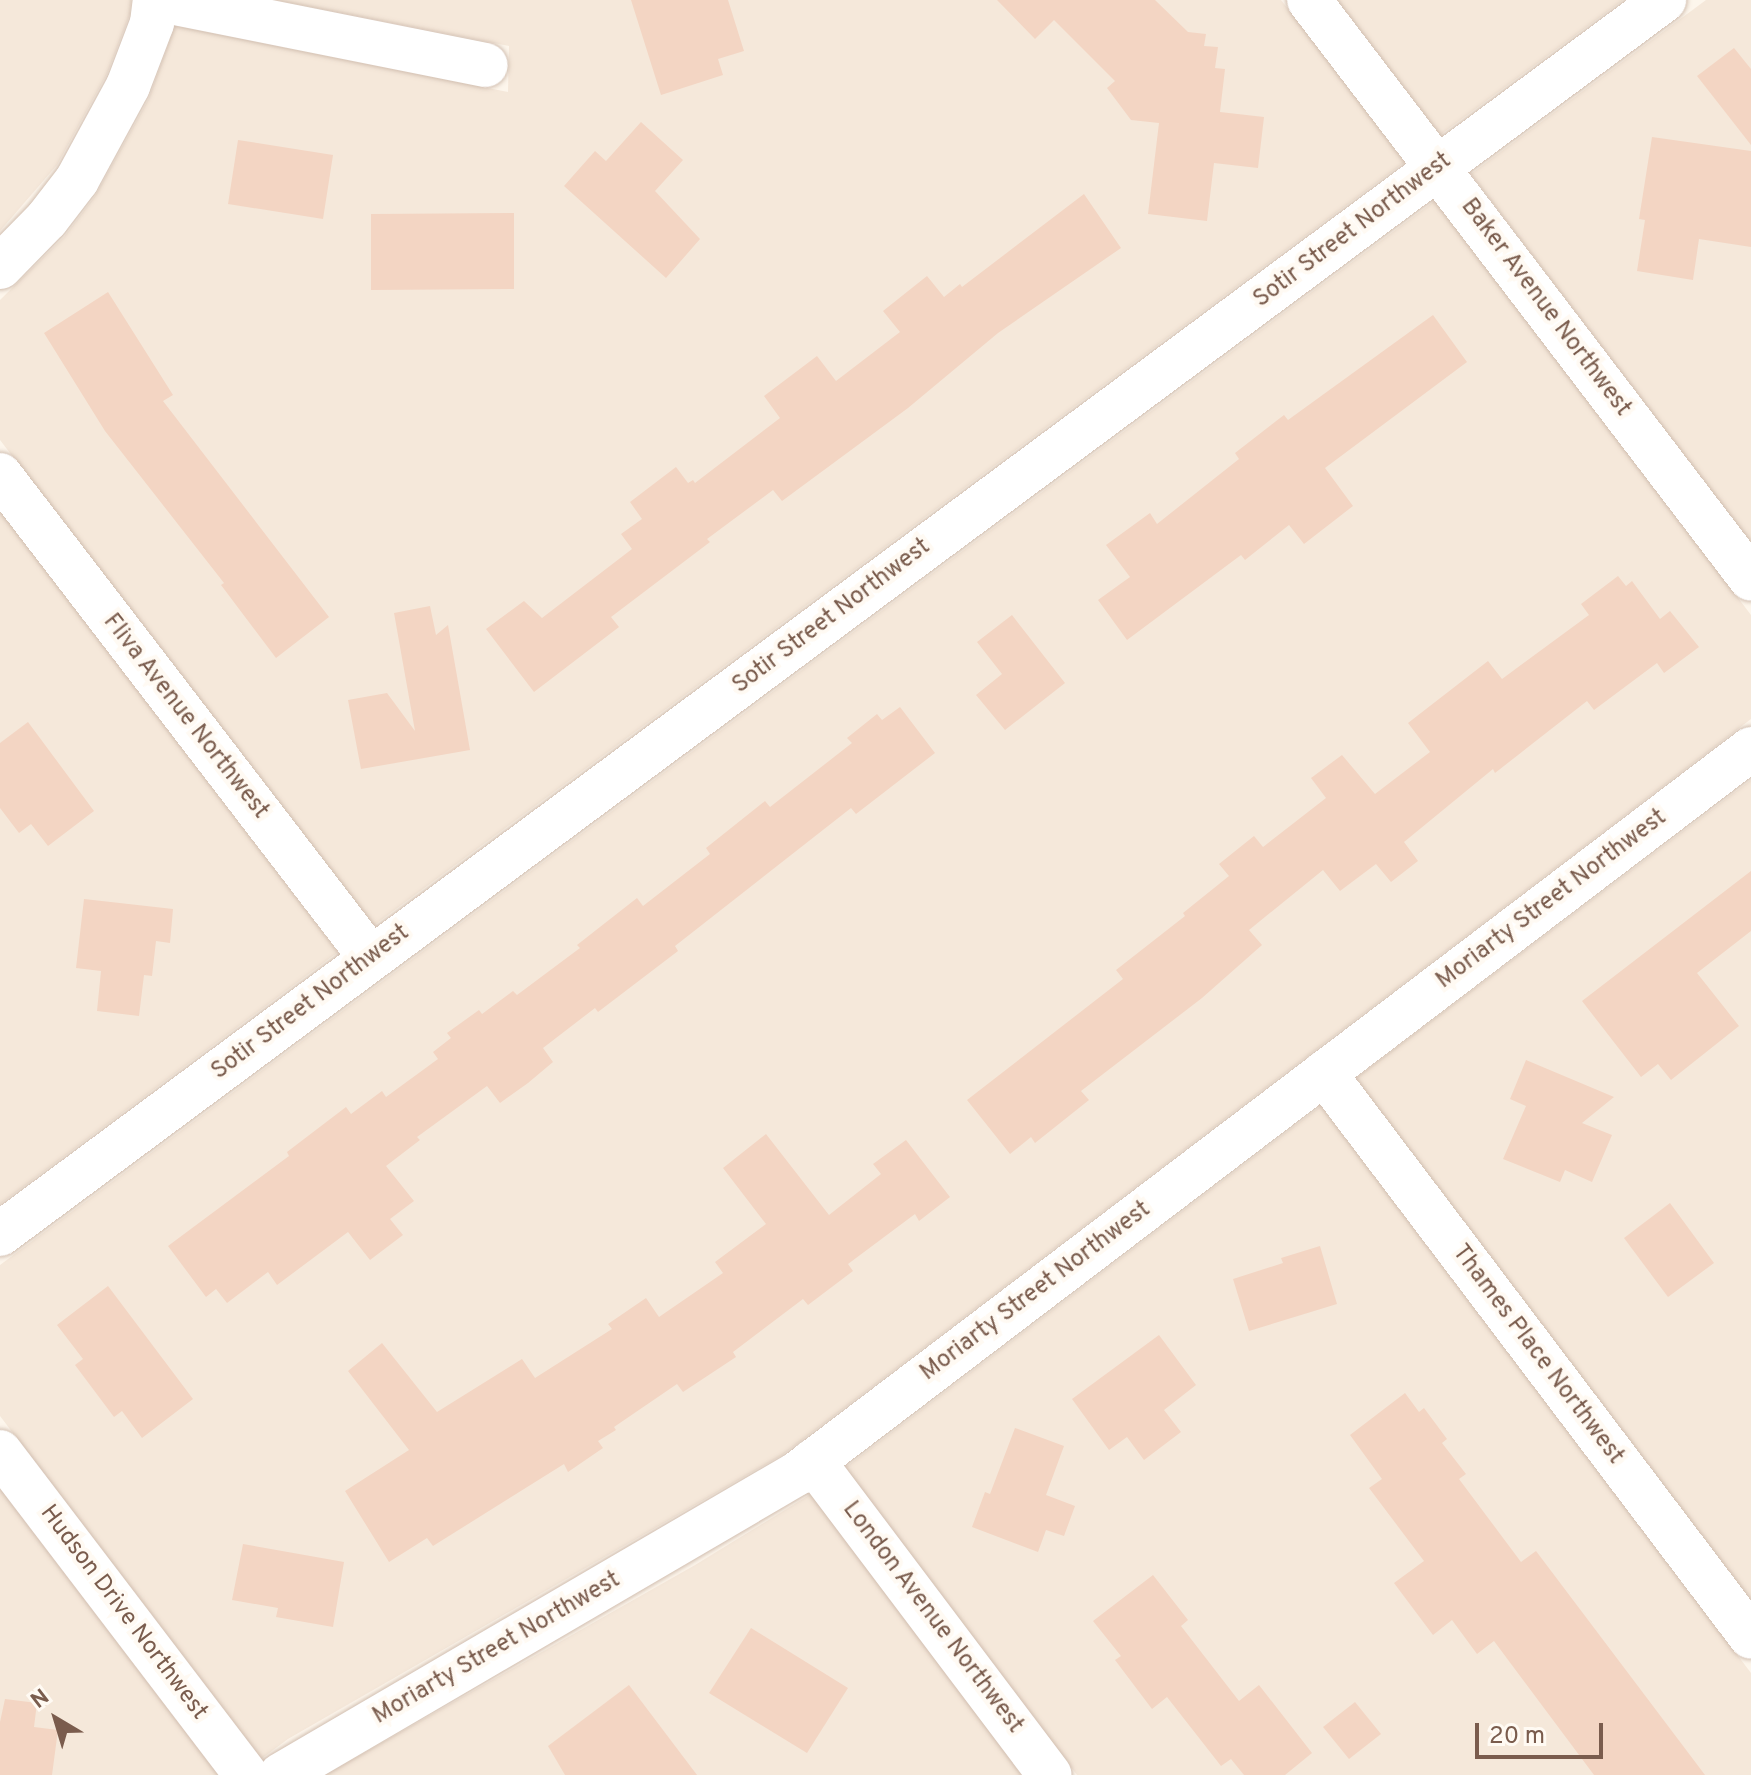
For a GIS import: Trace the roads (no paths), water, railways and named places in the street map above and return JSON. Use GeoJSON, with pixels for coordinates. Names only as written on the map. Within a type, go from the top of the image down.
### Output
{"type":"FeatureCollection","features":[{"type":"Feature","properties":{"kind":"street"},"geometry":{"type":"LineString","coordinates":[[0,267],[47,219],[77,180],[128,86],[152,23],[157,0],[486,65]]}},
{"type":"Feature","properties":{"kind":"street","name":"Baker Avenue Northwest"},"geometry":{"type":"LineString","coordinates":[[1309,0],[1751,579]]}},
{"type":"Feature","properties":{"kind":"street","name":"Sotir Street Northwest"},"geometry":{"type":"LineString","coordinates":[[0,1234],[1664,0]]}},
{"type":"Feature","properties":{"kind":"street","name":"Fliva Avenue Northwest"},"geometry":{"type":"LineString","coordinates":[[0,475],[371,958]]}},
{"type":"Feature","properties":{"kind":"street","name":"Moriarty Street Northwest"},"geometry":{"type":"LineString","coordinates":[[281,1775],[301,1760],[682,1544],[813,1461],[1751,749]]}},
{"type":"Feature","properties":{"kind":"street","name":"Thames Place Northwest"},"geometry":{"type":"LineString","coordinates":[[1324,1073],[1751,1637]]}},
{"type":"Feature","properties":{"kind":"street","name":"Hudson Drive Northwest"},"geometry":{"type":"LineString","coordinates":[[0,1452],[246,1775]]}},
{"type":"Feature","properties":{"kind":"street","name":"London Avenue Northwest"},"geometry":{"type":"LineString","coordinates":[[813,1461],[1050,1775]]}}]}
